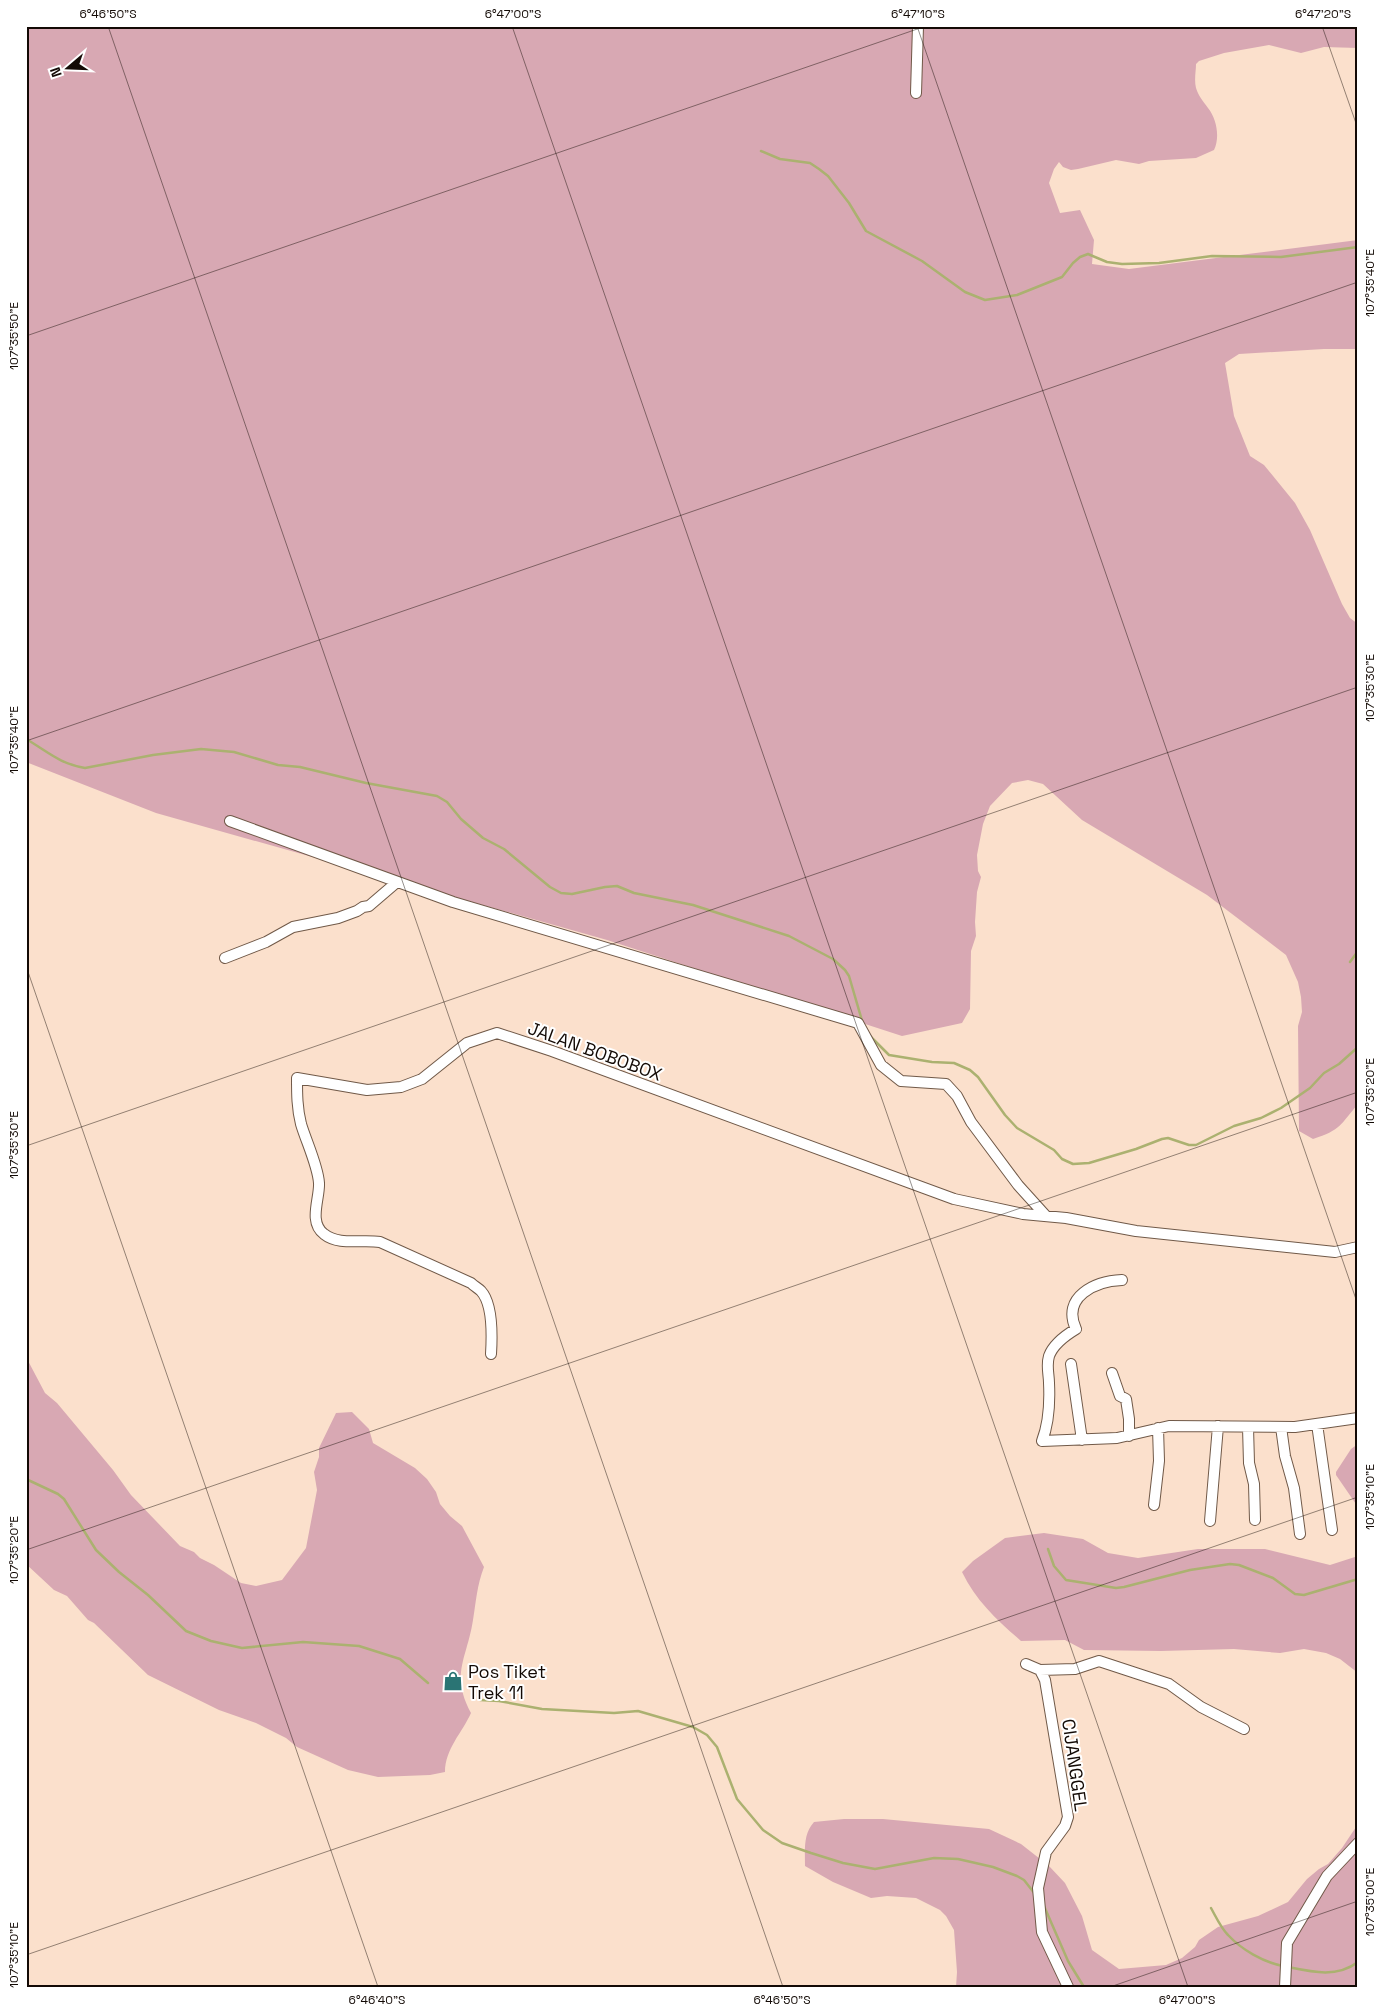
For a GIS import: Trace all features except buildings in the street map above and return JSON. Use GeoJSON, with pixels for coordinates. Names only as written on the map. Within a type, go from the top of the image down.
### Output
{"type":"FeatureCollection","features":[{"type":"Feature","properties":{"kind":"street"},"geometry":{"type":"LineString","coordinates":[[916,93],[918,26]]}},
{"type":"Feature","properties":{"kind":"street"},"geometry":{"type":"LineString","coordinates":[[230,821],[453,902],[858,1022],[881,1065],[901,1081],[946,1084],[957,1096],[971,1122],[1018,1185],[1046,1216]]}},
{"type":"Feature","properties":{"kind":"street"},"geometry":{"type":"LineString","coordinates":[[225,958],[266,942],[293,927],[338,918],[357,912],[362,907],[369,906],[397,882]]}},
{"type":"Feature","properties":{"kind":"street","name":"JALAN BOBOBOX"},"geometry":{"type":"LineString","coordinates":[[491,1354],[492,1335],[488,1308],[482,1292],[471,1284],[380,1242],[335,1240],[323,1233],[317,1225],[315,1207],[319,1194],[319,1180],[299,1110],[298,1078],[367,1090],[401,1087],[422,1079],[467,1044],[497,1033],[552,1051],[954,1199],[1022,1214],[1046,1216],[1136,1231],[1334,1252],[1358,1247]]}},
{"type":"Feature","properties":{"kind":"street"},"geometry":{"type":"LineString","coordinates":[[1122,1280],[1107,1280],[1096,1283],[1082,1294],[1072,1310],[1072,1320],[1076,1329],[1064,1337],[1050,1354],[1047,1367],[1049,1418],[1042,1441],[1129,1436],[1158,1428],[1193,1425],[1281,1427],[1358,1418]]}},
{"type":"Feature","properties":{"kind":"street"},"geometry":{"type":"LineString","coordinates":[[1071,1364],[1082,1440]]}},
{"type":"Feature","properties":{"kind":"street"},"geometry":{"type":"LineString","coordinates":[[1112,1373],[1120,1396],[1126,1399],[1130,1419],[1129,1436]]}},
{"type":"Feature","properties":{"kind":"street"},"geometry":{"type":"LineString","coordinates":[[1314,1424],[1332,1530]]}},
{"type":"Feature","properties":{"kind":"street"},"geometry":{"type":"LineString","coordinates":[[1210,1521],[1218,1426]]}},
{"type":"Feature","properties":{"kind":"street"},"geometry":{"type":"LineString","coordinates":[[1248,1427],[1249,1464],[1254,1484],[1255,1520]]}},
{"type":"Feature","properties":{"kind":"street"},"geometry":{"type":"LineString","coordinates":[[1281,1427],[1285,1456],[1294,1488],[1300,1534]]}},
{"type":"Feature","properties":{"kind":"street"},"geometry":{"type":"LineString","coordinates":[[1154,1506],[1158,1461],[1158,1428]]}},
{"type":"Feature","properties":{"kind":"street"},"geometry":{"type":"LineString","coordinates":[[1026,1664],[1040,1670],[1075,1669],[1099,1661],[1169,1684],[1201,1707],[1244,1729]]}},
{"type":"Feature","properties":{"kind":"street","name":"CIJANGGEL"},"geometry":{"type":"LineString","coordinates":[[1040,1670],[1045,1680],[1068,1817],[1045,1855],[1038,1888],[1039,1921],[1042,1932],[1068,1987]]}},
{"type":"Feature","properties":{"kind":"street"},"geometry":{"type":"LineString","coordinates":[[1285,1987],[1287,1943],[1327,1876],[1358,1843]]}},
{"type":"Feature","properties":{"kind":"shaded area"},"geometry":{"type":"Polygon","coordinates":[[[26,26],[1358,26],[1358,48],[1324,47],[1301,53],[1269,45],[1224,53],[1199,61],[1196,64],[1195,85],[1198,94],[1211,112],[1215,123],[1217,140],[1214,150],[1196,158],[1149,161],[1139,164],[1116,160],[1071,170],[1063,167],[1059,162],[1054,169],[1049,183],[1060,213],[1080,210],[1094,240],[1092,264],[1129,269],[1358,240],[1358,349],[1239,354],[1225,363],[1234,416],[1250,456],[1264,465],[1295,503],[1310,530],[1342,604],[1350,618],[1358,624],[1358,1104],[1335,1130],[1329,1133],[1313,1139],[1299,1131],[1298,1026],[1302,1012],[1301,997],[1298,982],[1286,955],[1207,895],[1082,820],[1043,784],[1028,780],[1012,783],[990,806],[983,824],[977,855],[978,871],[981,877],[977,892],[976,936],[971,951],[970,1009],[962,1023],[902,1036],[607,940],[156,813],[26,762],[26,26]]]}},
{"type":"Feature","properties":{"kind":"shaded area"},"geometry":{"type":"Polygon","coordinates":[[[26,1357],[45,1393],[57,1403],[113,1470],[131,1495],[180,1546],[194,1552],[200,1558],[241,1583],[256,1586],[282,1580],[306,1548],[317,1490],[314,1472],[319,1457],[319,1448],[336,1413],[352,1412],[369,1429],[373,1443],[415,1468],[427,1479],[436,1492],[440,1504],[462,1526],[484,1567],[478,1587],[461,1677],[465,1699],[471,1713],[451,1748],[445,1772],[430,1775],[378,1777],[348,1770],[297,1747],[286,1738],[256,1723],[219,1710],[148,1675],[94,1623],[88,1620],[67,1596],[54,1590],[26,1564],[26,1357]]]}},
{"type":"Feature","properties":{"kind":"shaded area"},"geometry":{"type":"Polygon","coordinates":[[[1358,1444],[1358,1507],[1336,1475],[1336,1472],[1351,1449],[1358,1444]]]}},
{"type":"Feature","properties":{"kind":"shaded area"},"geometry":{"type":"Polygon","coordinates":[[[1044,1533],[1083,1539],[1108,1553],[1138,1558],[1198,1549],[1265,1549],[1330,1565],[1358,1556],[1358,1673],[1340,1659],[1326,1653],[1304,1649],[1280,1653],[1234,1649],[1161,1651],[1084,1650],[1065,1640],[1021,1641],[995,1618],[980,1601],[962,1572],[973,1561],[1005,1538],[1044,1533]]]}},
{"type":"Feature","properties":{"kind":"shaded area"},"geometry":{"type":"Polygon","coordinates":[[[844,1819],[883,1819],[989,1829],[1021,1844],[1049,1866],[1065,1883],[1082,1916],[1092,1950],[1119,1969],[1166,1965],[1182,1958],[1195,1947],[1199,1940],[1218,1927],[1258,1916],[1288,1902],[1307,1879],[1328,1864],[1342,1848],[1358,1824],[1358,1987],[956,1987],[957,1972],[954,1930],[940,1910],[916,1898],[887,1896],[871,1898],[833,1882],[805,1866],[806,1837],[814,1822],[844,1819]]]}},
{"type":"Feature","properties":{"kind":"waterway"},"geometry":{"type":"LineString","coordinates":[[761,151],[780,159],[810,163],[828,176],[849,203],[866,231],[922,261],[965,292],[985,300],[1017,295],[1062,277],[1073,263],[1080,257],[1088,254],[1107,262],[1122,264],[1159,263],[1212,256],[1281,257],[1358,247]]}},
{"type":"Feature","properties":{"kind":"waterway"},"geometry":{"type":"LineString","coordinates":[[26,739],[61,760],[85,768],[153,755],[201,749],[234,752],[278,765],[300,767],[366,783],[437,796],[447,802],[461,819],[483,838],[504,849],[550,887],[561,893],[572,894],[617,886],[634,893],[693,905],[789,936],[833,959],[849,976],[863,1024]]}},
{"type":"Feature","properties":{"kind":"waterway"},"geometry":{"type":"LineString","coordinates":[[1350,962],[1358,951]]}},
{"type":"Feature","properties":{"kind":"waterway"},"geometry":{"type":"LineString","coordinates":[[869,1035],[889,1055],[932,1062],[954,1063],[970,1070],[978,1077],[1005,1115],[1017,1128],[1054,1150],[1062,1159],[1073,1164],[1089,1163],[1168,1138],[1189,1145],[1196,1145],[1234,1126],[1261,1118],[1281,1108],[1310,1088],[1324,1073],[1339,1064],[1358,1047]]}},
{"type":"Feature","properties":{"kind":"waterway"},"geometry":{"type":"LineString","coordinates":[[26,1479],[58,1494],[64,1499],[96,1550],[186,1631],[211,1641],[242,1648],[303,1642],[359,1646],[400,1659],[428,1683]]}},
{"type":"Feature","properties":{"kind":"waterway"},"geometry":{"type":"LineString","coordinates":[[1048,1549],[1054,1566],[1066,1580],[1116,1588],[1190,1570],[1230,1564],[1239,1565],[1273,1578],[1295,1594],[1304,1595],[1358,1579]]}},
{"type":"Feature","properties":{"kind":"waterway"},"geometry":{"type":"LineString","coordinates":[[480,1700],[499,1701],[542,1709],[614,1713],[638,1711],[693,1727],[707,1735],[717,1747],[737,1799],[763,1830],[782,1843],[843,1863],[875,1869],[934,1858],[958,1859],[993,1867],[1017,1876],[1024,1880],[1035,1894]]}},
{"type":"Feature","properties":{"kind":"waterway"},"geometry":{"type":"LineString","coordinates":[[1044,1906],[1068,1961],[1084,1987]]}},
{"type":"Feature","properties":{"kind":"waterway"},"geometry":{"type":"LineString","coordinates":[[1211,1908],[1223,1929],[1240,1946],[1253,1955],[1283,1966]]}},
{"type":"Feature","properties":{"kind":"waterway"},"geometry":{"type":"LineString","coordinates":[[1288,1967],[1315,1972],[1333,1972],[1350,1967],[1358,1962]]}},
{"type":"Feature","properties":{"kind":"place","name":"Pos Tiket Trek 11"},"geometry":{"type":"Point","coordinates":[453,1681]}}]}
